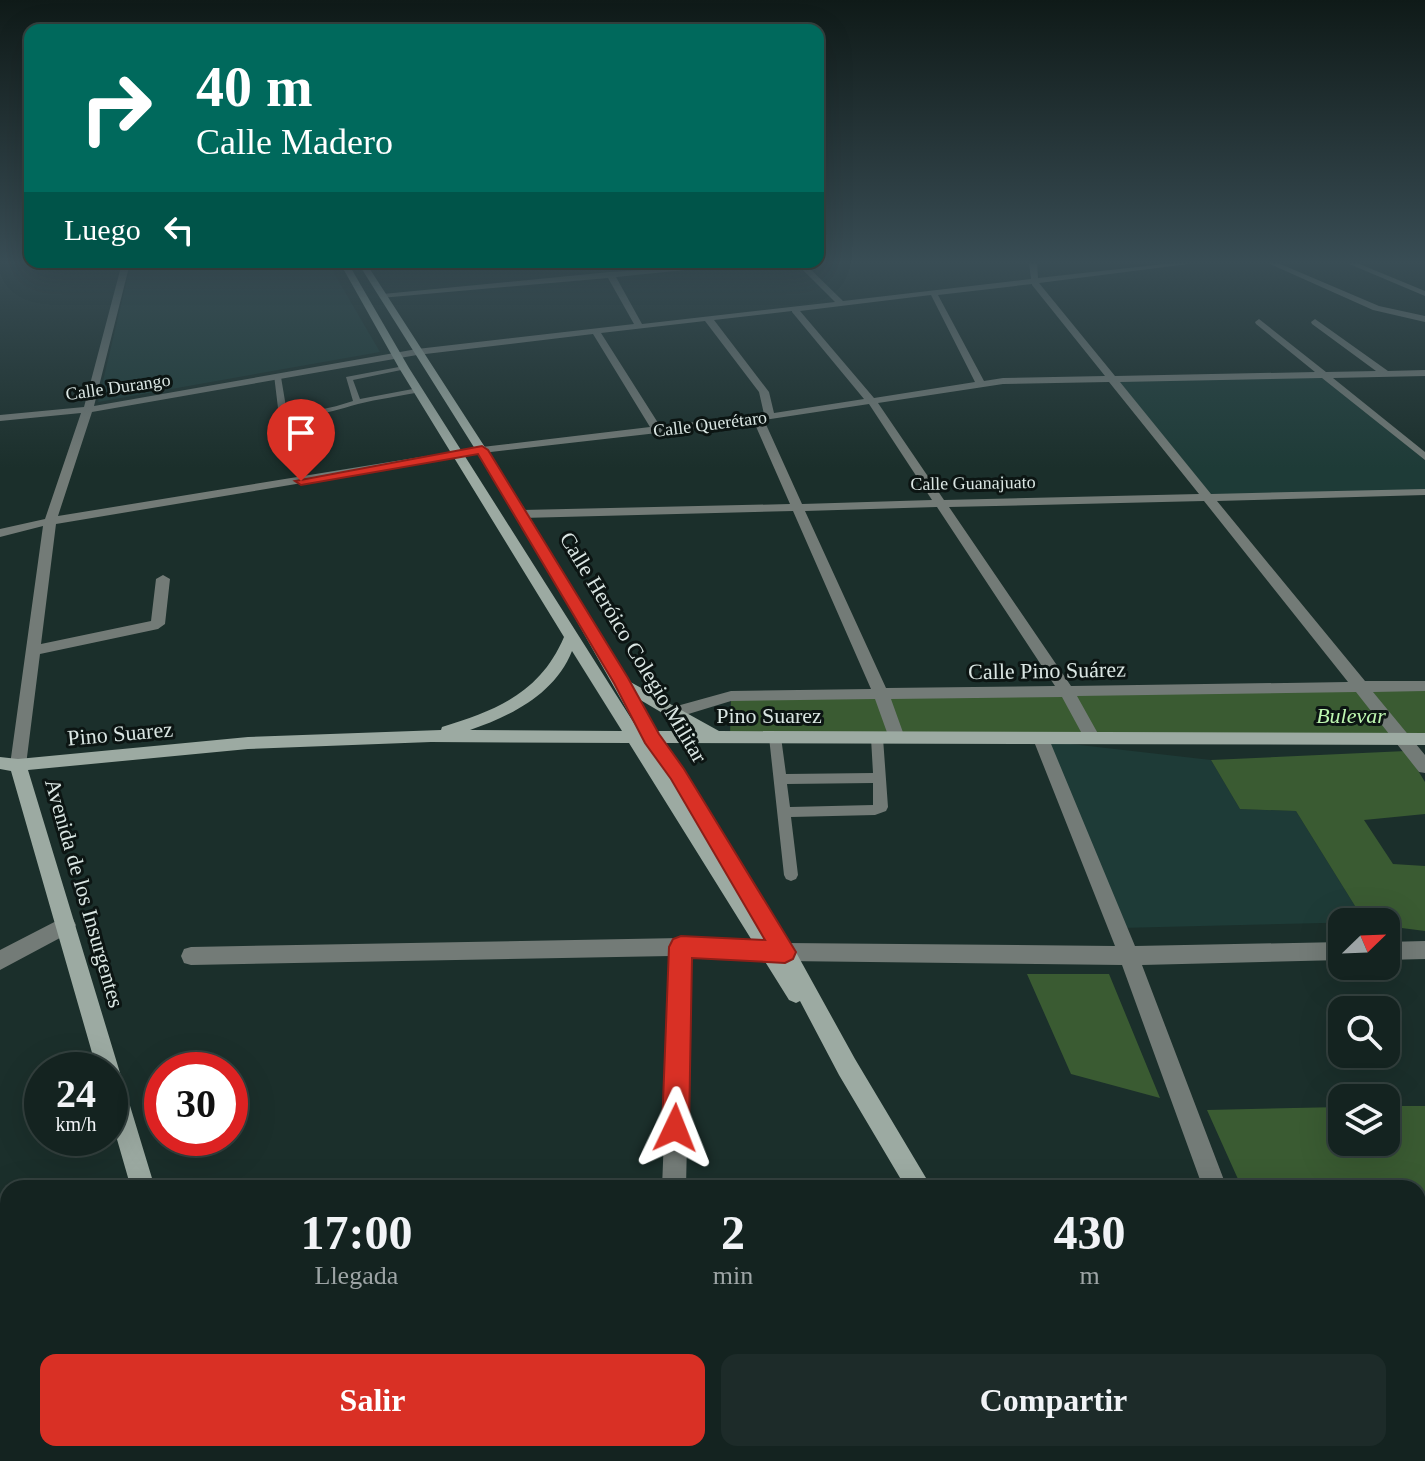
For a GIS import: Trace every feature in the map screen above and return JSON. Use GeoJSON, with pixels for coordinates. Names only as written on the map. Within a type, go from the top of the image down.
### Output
{"type":"FeatureCollection","features":[{"type":"Feature","properties":{"kind":"main road","name":"Calle Heróico Colegio Militar"},"geometry":{"type":"LineString","coordinates":[[383,331],[633,738],[776,951]]}},
{"type":"Feature","properties":{"kind":"main road","name":"Calle Heróico Colegio Militar"},"geometry":{"type":"LineString","coordinates":[[404,331],[522,514],[652,738],[677,774],[776,951],[915,1180]]}},
{"type":"Feature","properties":{"kind":"main road"},"geometry":{"type":"LineString","coordinates":[[560,620],[580,614]]}},
{"type":"Feature","properties":{"kind":"main road"},"geometry":{"type":"LineString","coordinates":[[431,736],[496,713],[539,690],[565,656],[571,637]]}},
{"type":"Feature","properties":{"kind":"main road"},"geometry":{"type":"LineString","coordinates":[[622,682],[716,737]]}},
{"type":"Feature","properties":{"kind":"main road","name":"Pino Suarez"},"geometry":{"type":"LineString","coordinates":[[9,764],[248,743],[431,736],[1425,739]]}},
{"type":"Feature","properties":{"kind":"main road","name":"Avenida de los Insurgentes"},"geometry":{"type":"LineString","coordinates":[[9,764],[66,925],[103,1052]]}},
{"type":"Feature","properties":{"kind":"main road","name":"Avenida de los Insurgentes"},"geometry":{"type":"LineString","coordinates":[[128,1137],[141,1180]]}},
{"type":"Feature","properties":{"kind":"street","name":"Avenida de los Insurgentes"},"geometry":{"type":"LineString","coordinates":[[9,764],[33,651],[50,521],[88,409],[108,331]]}},
{"type":"Feature","properties":{"kind":"street","name":"Calle Durango"},"geometry":{"type":"LineString","coordinates":[[0,418],[113,407],[277,377],[400,361],[417,352],[603,331]]}},
{"type":"Feature","properties":{"kind":"street"},"geometry":{"type":"LineString","coordinates":[[717,331],[764,392],[764,417],[795,506],[881,694],[897,738]]}},
{"type":"Feature","properties":{"kind":"street"},"geometry":{"type":"LineString","coordinates":[[813,331],[873,403],[1067,692],[1093,739]]}},
{"type":"Feature","properties":{"kind":"street"},"geometry":{"type":"LineString","coordinates":[[953,331],[982,386]]}},
{"type":"Feature","properties":{"kind":"street"},"geometry":{"type":"LineString","coordinates":[[1073,331],[1425,767]]}},
{"type":"Feature","properties":{"kind":"street"},"geometry":{"type":"LineString","coordinates":[[1270,331],[1425,457]]}},
{"type":"Feature","properties":{"kind":"street"},"geometry":{"type":"LineString","coordinates":[[1328,331],[1385,373]]}},
{"type":"Feature","properties":{"kind":"street"},"geometry":{"type":"LineString","coordinates":[[596,332],[658,431]]}},
{"type":"Feature","properties":{"kind":"street","name":"Calle Querétaro"},"geometry":{"type":"LineString","coordinates":[[0,533],[50,521],[482,450],[873,403],[1003,381],[1425,373]]}},
{"type":"Feature","properties":{"kind":"street","name":"Calle Guanajuato"},"geometry":{"type":"LineString","coordinates":[[522,514],[1425,492]]}},
{"type":"Feature","properties":{"kind":"street"},"geometry":{"type":"LineString","coordinates":[[33,651],[158,624],[163,579]]}},
{"type":"Feature","properties":{"kind":"street","name":"Calle Pino Suárez"},"geometry":{"type":"LineString","coordinates":[[672,713],[731,696],[1425,686]]}},
{"type":"Feature","properties":{"kind":"street"},"geometry":{"type":"LineString","coordinates":[[1041,739],[1129,956],[1212,1180]]}},
{"type":"Feature","properties":{"kind":"street"},"geometry":{"type":"LineString","coordinates":[[0,961],[66,925]]}},
{"type":"Feature","properties":{"kind":"street"},"geometry":{"type":"LineString","coordinates":[[674,1180],[681,947]]}},
{"type":"Feature","properties":{"kind":"street"},"geometry":{"type":"LineString","coordinates":[[191,956],[681,947],[1129,956],[1328,951]]}},
{"type":"Feature","properties":{"kind":"street"},"geometry":{"type":"LineString","coordinates":[[1400,951],[1425,950]]}},
{"type":"Feature","properties":{"kind":"lane"},"geometry":{"type":"LineString","coordinates":[[357,402],[349,379],[400,361]]}},
{"type":"Feature","properties":{"kind":"lane"},"geometry":{"type":"LineString","coordinates":[[277,377],[282,408],[290,412],[325,411],[418,390]]}},
{"type":"Feature","properties":{"kind":"lane"},"geometry":{"type":"LineString","coordinates":[[775,737],[791,875]]}},
{"type":"Feature","properties":{"kind":"lane"},"geometry":{"type":"LineString","coordinates":[[784,812],[875,810],[881,807],[877,738]]}},
{"type":"Feature","properties":{"kind":"lane"},"geometry":{"type":"LineString","coordinates":[[780,779],[880,778]]}},
{"type":"Feature","properties":{"kind":"shaded area"},"geometry":{"type":"Polygon","coordinates":[[[115,331],[368,331],[380,352],[98,402],[115,331]]]}},
{"type":"Feature","properties":{"kind":"shaded area"},"geometry":{"type":"Polygon","coordinates":[[[1322,374],[1425,457],[1425,492],[1207,496],[1110,378],[1322,374]]]}},
{"type":"Feature","properties":{"kind":"shaded area"},"geometry":{"type":"Polygon","coordinates":[[[1045,741],[1211,760],[1240,809],[1296,811],[1356,908],[1328,908],[1328,923],[1120,928],[1045,741]]]}},
{"type":"Feature","properties":{"kind":"green space","name":"Bulevar"},"geometry":{"type":"Polygon","coordinates":[[[1425,686],[1425,739],[730,737],[731,696],[1425,686]]]}},
{"type":"Feature","properties":{"kind":"green space"},"geometry":{"type":"Polygon","coordinates":[[[1406,751],[1425,782],[1425,814],[1364,820],[1393,864],[1425,866],[1425,931],[1400,928],[1400,908],[1356,908],[1296,811],[1240,809],[1211,760],[1406,751]]]}},
{"type":"Feature","properties":{"kind":"green space"},"geometry":{"type":"Polygon","coordinates":[[[1027,974],[1109,974],[1160,1098],[1071,1074],[1027,974]]]}},
{"type":"Feature","properties":{"kind":"green space"},"geometry":{"type":"Polygon","coordinates":[[[1400,1106],[1425,1106],[1425,1180],[1238,1180],[1207,1110],[1328,1107],[1328,1156],[1400,1156],[1400,1106]]]}},
{"type":"Feature","properties":{"kind":"route"},"geometry":{"type":"LineString","coordinates":[[301,481],[482,450],[622,682],[652,738],[785,952],[681,947],[675,1128]]}}]}
